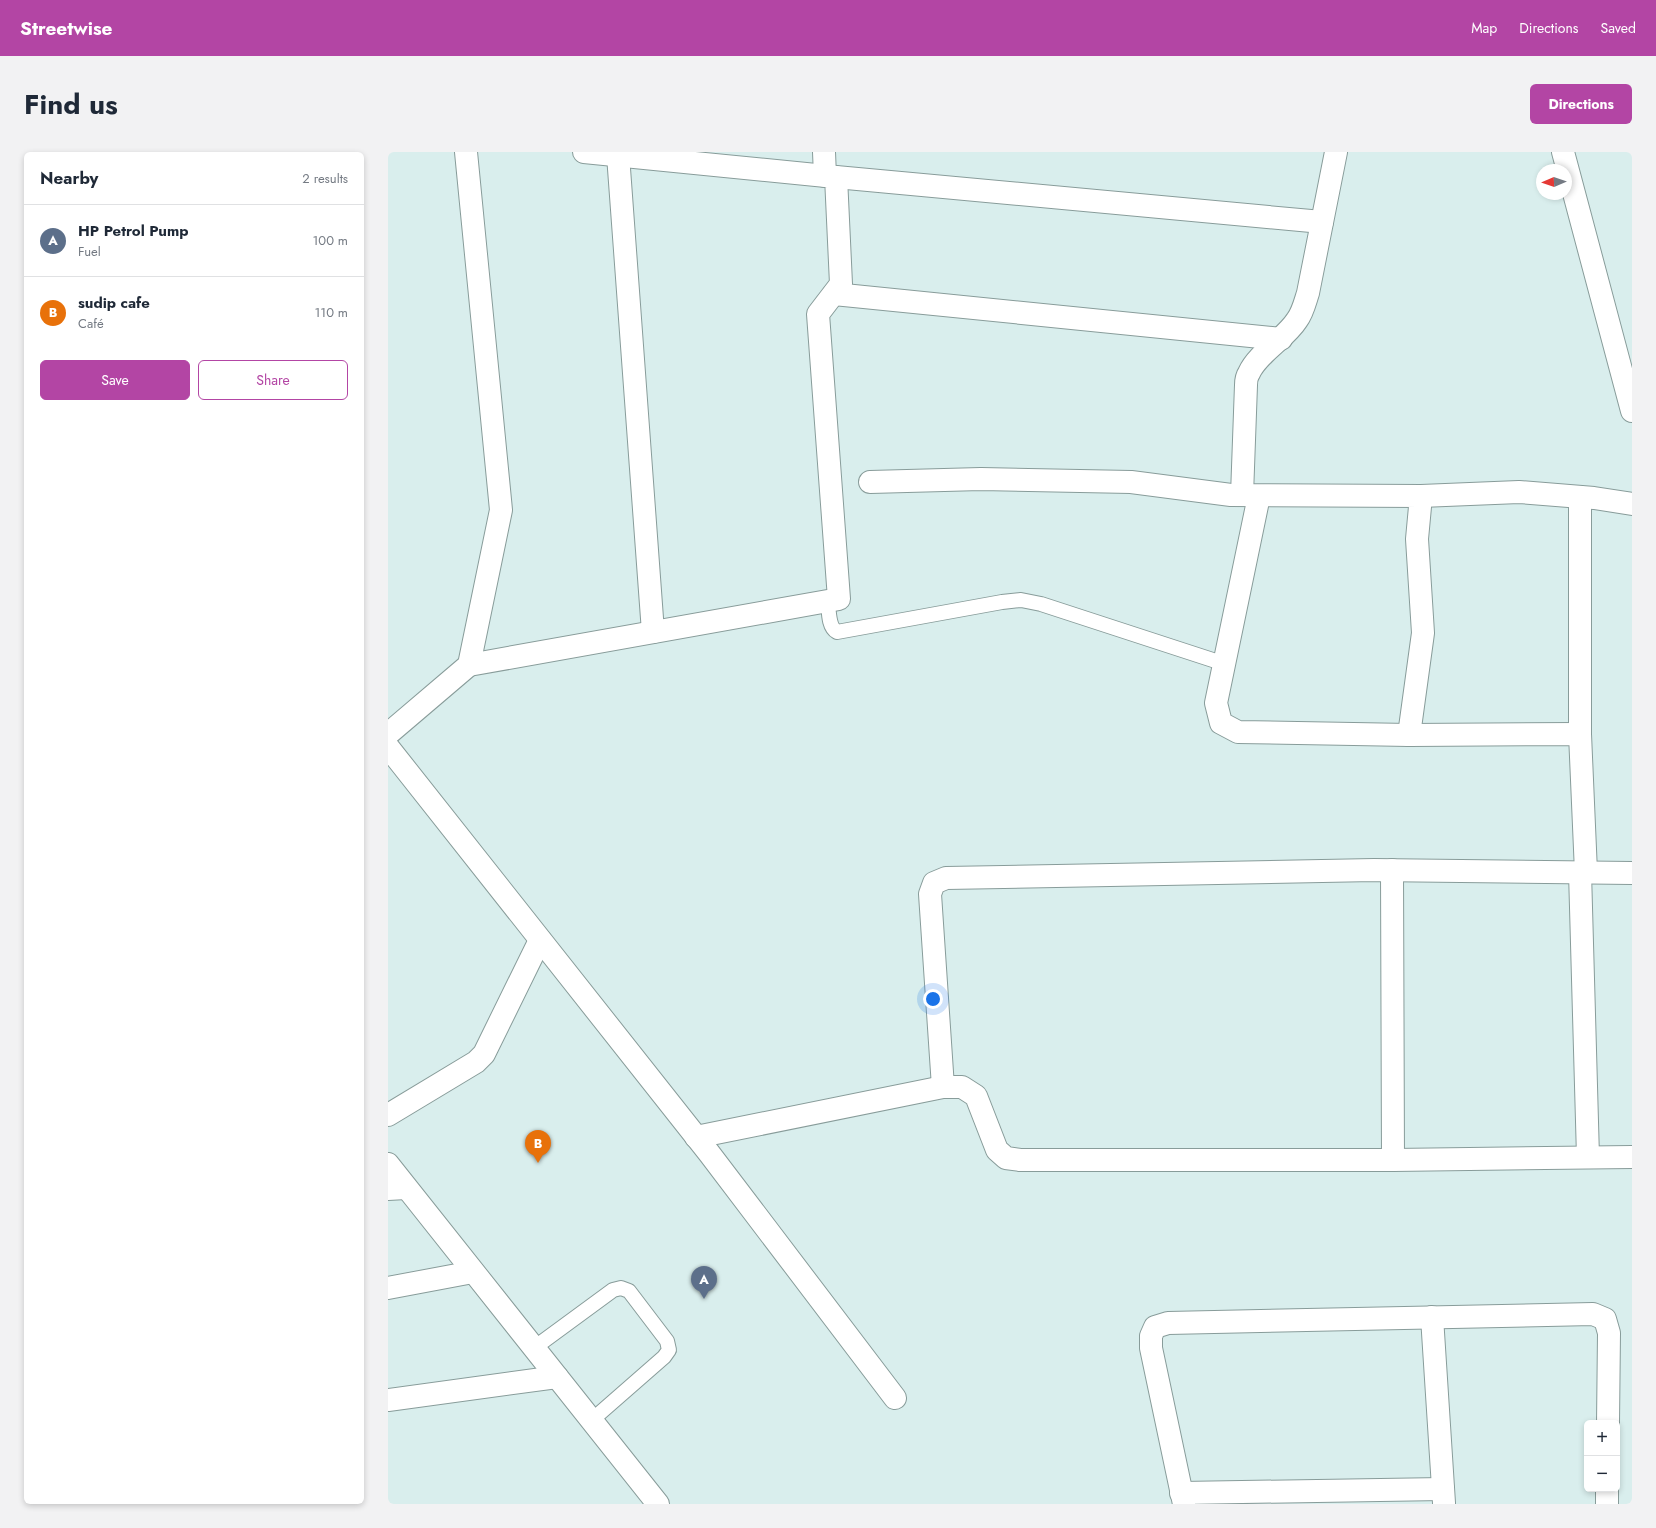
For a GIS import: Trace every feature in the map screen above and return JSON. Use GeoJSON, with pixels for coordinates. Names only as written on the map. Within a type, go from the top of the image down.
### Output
{"type":"FeatureCollection","features":[{"type":"Feature","properties":{"kind":"main road"},"geometry":{"type":"LineString","coordinates":[[466,152],[501,510],[469,665]]}},
{"type":"Feature","properties":{"kind":"main road"},"geometry":{"type":"LineString","coordinates":[[584,152],[1322,222]]}},
{"type":"Feature","properties":{"kind":"main road"},"geometry":{"type":"LineString","coordinates":[[388,734],[469,665],[839,599],[818,314],[841,284],[831,176],[824,152]]}},
{"type":"Feature","properties":{"kind":"main road"},"geometry":{"type":"LineString","coordinates":[[1336,152],[1304,307],[1298,319],[1281,339],[1254,365],[1248,374],[1246,385],[1251,496],[1225,664],[1216,703],[1221,723],[1238,732],[1409,735],[1580,734]]}},
{"type":"Feature","properties":{"kind":"main road"},"geometry":{"type":"LineString","coordinates":[[1563,152],[1632,411]]}},
{"type":"Feature","properties":{"kind":"main road"},"geometry":{"type":"LineString","coordinates":[[618,155],[653,632]]}},
{"type":"Feature","properties":{"kind":"main road"},"geometry":{"type":"LineString","coordinates":[[834,294],[1281,339]]}},
{"type":"Feature","properties":{"kind":"main road"},"geometry":{"type":"LineString","coordinates":[[870,482],[981,479],[1132,482],[1231,495],[1251,496],[1421,496],[1519,492],[1580,497],[1632,504]]}},
{"type":"Feature","properties":{"kind":"main road"},"geometry":{"type":"LineString","coordinates":[[1409,735],[1423,633],[1417,539],[1421,496]]}},
{"type":"Feature","properties":{"kind":"main road"},"geometry":{"type":"LineString","coordinates":[[1580,497],[1580,734],[1588,1157]]}},
{"type":"Feature","properties":{"kind":"main road"},"geometry":{"type":"LineString","coordinates":[[388,747],[696,1137],[895,1398]]}},
{"type":"Feature","properties":{"kind":"main road"},"geometry":{"type":"LineString","coordinates":[[1392,870],[1393,1160]]}},
{"type":"Feature","properties":{"kind":"main road"},"geometry":{"type":"LineString","coordinates":[[943,1087],[930,894],[934,883],[946,878],[1392,870],[1632,873]]}},
{"type":"Feature","properties":{"kind":"main road"},"geometry":{"type":"LineString","coordinates":[[388,1115],[476,1062],[484,1054],[540,940]]}},
{"type":"Feature","properties":{"kind":"main road"},"geometry":{"type":"LineString","coordinates":[[696,1137],[943,1087],[962,1088],[976,1096],[997,1150],[1006,1158],[1020,1160],[1393,1160],[1632,1157]]}},
{"type":"Feature","properties":{"kind":"main road"},"geometry":{"type":"LineString","coordinates":[[388,1164],[397,1189],[473,1272],[658,1504]]}},
{"type":"Feature","properties":{"kind":"main road"},"geometry":{"type":"LineString","coordinates":[[388,1288],[473,1272]]}},
{"type":"Feature","properties":{"kind":"main road"},"geometry":{"type":"LineString","coordinates":[[1432,1317],[1443,1496],[1182,1499],[1150,1348],[1150,1336],[1155,1327],[1168,1322],[1432,1317],[1593,1314],[1605,1319],[1609,1333],[1608,1420]]}},
{"type":"Feature","properties":{"kind":"main road"},"geometry":{"type":"LineString","coordinates":[[388,1400],[557,1377]]}},
{"type":"Feature","properties":{"kind":"main road"},"geometry":{"type":"LineString","coordinates":[[1607,1504],[1608,1492]]}},
{"type":"Feature","properties":{"kind":"lane"},"geometry":{"type":"LineString","coordinates":[[828,601],[831,626],[837,632],[1002,602],[1021,600],[1041,604],[1225,664]]}},
{"type":"Feature","properties":{"kind":"lane"},"geometry":{"type":"LineString","coordinates":[[534,1348],[613,1290],[621,1288],[629,1291],[667,1341],[669,1350],[664,1357],[592,1420]]}},
{"type":"Feature","properties":{"kind":"place","name":"sudip cafe"},"geometry":{"type":"Point","coordinates":[538,1163]}},
{"type":"Feature","properties":{"kind":"place","name":"HP Petrol Pump"},"geometry":{"type":"Point","coordinates":[704,1299]}}]}
